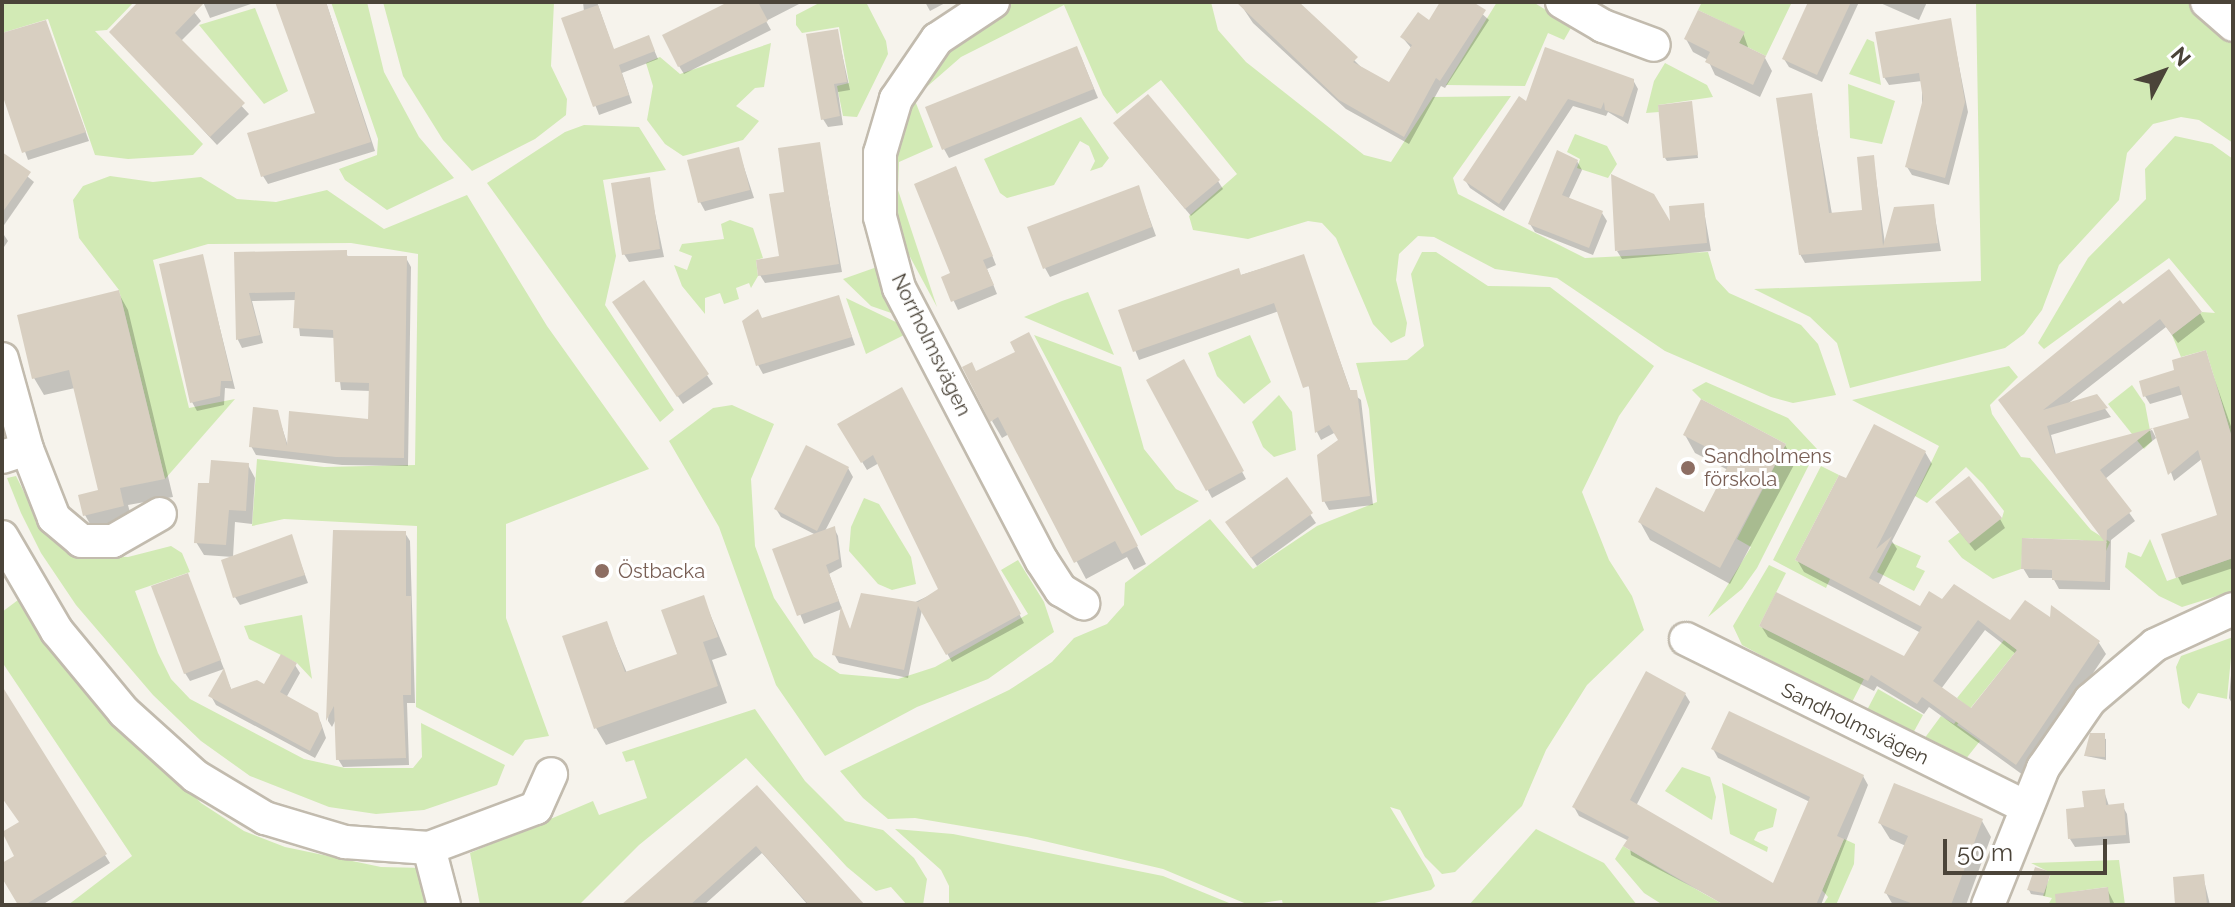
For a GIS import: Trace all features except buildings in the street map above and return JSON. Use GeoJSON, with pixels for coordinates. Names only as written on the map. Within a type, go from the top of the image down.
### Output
{"type":"FeatureCollection","features":[{"type":"Feature","properties":{"kind":"street","name":"Norrholmsvägen"},"geometry":{"type":"LineString","coordinates":[[993,2],[937,39],[896,99],[880,153],[880,217],[899,288],[1042,561],[1061,590],[1083,603]]}},
{"type":"Feature","properties":{"kind":"street"},"geometry":{"type":"LineString","coordinates":[[1562,2],[1603,26],[1654,45]]}},
{"type":"Feature","properties":{"kind":"street"},"geometry":{"type":"LineString","coordinates":[[2207,2],[2233,25]]}},
{"type":"Feature","properties":{"kind":"street"},"geometry":{"type":"LineString","coordinates":[[2,359],[15,453],[54,518],[81,541],[113,541],[160,514]]}},
{"type":"Feature","properties":{"kind":"street"},"geometry":{"type":"LineString","coordinates":[[2,537],[25,580],[88,672],[151,740],[195,776],[237,804],[305,833],[345,842],[429,848],[536,808],[551,774]]}},
{"type":"Feature","properties":{"kind":"street"},"geometry":{"type":"LineString","coordinates":[[1988,905],[2026,807],[2067,728],[2100,691],[2155,645],[2233,609]]}},
{"type":"Feature","properties":{"kind":"street","name":"Sandholmsvägen"},"geometry":{"type":"LineString","coordinates":[[1686,639],[2026,807]]}},
{"type":"Feature","properties":{"kind":"street"},"geometry":{"type":"LineString","coordinates":[[429,848],[444,905]]}},
{"type":"Feature","properties":{"kind":"green space"},"geometry":{"type":"Polygon","coordinates":[[[2,2],[134,2],[107,30],[95,31],[203,144],[193,155],[128,159],[95,155],[48,19],[2,33],[2,2]]]}},
{"type":"Feature","properties":{"kind":"green space"},"geometry":{"type":"Polygon","coordinates":[[[331,2],[367,2],[384,72],[419,137],[454,178],[387,210],[345,180],[339,169],[377,155],[378,139],[331,2]]]}},
{"type":"Feature","properties":{"kind":"green space"},"geometry":{"type":"Polygon","coordinates":[[[383,2],[554,2],[551,66],[567,99],[566,115],[535,139],[472,171],[443,140],[403,76],[383,2]]]}},
{"type":"Feature","properties":{"kind":"green space"},"geometry":{"type":"Polygon","coordinates":[[[821,2],[866,2],[886,41],[888,54],[857,117],[843,116],[837,86],[849,83],[839,27],[802,33],[796,25],[796,15],[821,2]]]}},
{"type":"Feature","properties":{"kind":"green space"},"geometry":{"type":"Polygon","coordinates":[[[1013,2],[1211,2],[1218,30],[1246,62],[1364,155],[1391,162],[1433,97],[1511,96],[1453,178],[1458,194],[1585,258],[1708,252],[1716,279],[1729,293],[1801,325],[1818,344],[1836,395],[1793,403],[1771,397],[1665,351],[1557,278],[1495,269],[1434,237],[1418,236],[1399,254],[1396,280],[1407,323],[1405,336],[1391,343],[1373,324],[1336,238],[1322,223],[1308,221],[1248,239],[1193,230],[1189,216],[1237,174],[1161,80],[1117,114],[1103,95],[1064,5],[961,57],[914,98],[933,147],[899,162],[898,190],[937,307],[895,229],[886,171],[923,71],[1013,2]]]}},
{"type":"Feature","properties":{"kind":"green space"},"geometry":{"type":"Polygon","coordinates":[[[1497,2],[1533,2],[1572,26],[1564,40],[1548,33],[1525,86],[1446,85],[1497,2]]]}},
{"type":"Feature","properties":{"kind":"green space"},"geometry":{"type":"Polygon","coordinates":[[[1702,2],[1792,2],[1766,56],[1739,43],[1744,32],[1698,10],[1702,2]]]}},
{"type":"Feature","properties":{"kind":"green space"},"geometry":{"type":"Polygon","coordinates":[[[1976,2],[2189,2],[2233,42],[2233,143],[2199,120],[2181,117],[2153,124],[2127,153],[2119,200],[2059,265],[2042,310],[2024,334],[2005,348],[1850,388],[1837,343],[1810,317],[1754,289],[1981,281],[1976,2]]]}},
{"type":"Feature","properties":{"kind":"green space"},"geometry":{"type":"Polygon","coordinates":[[[255,8],[288,91],[264,104],[199,25],[255,8]]]}},
{"type":"Feature","properties":{"kind":"green space"},"geometry":{"type":"Polygon","coordinates":[[[1867,39],[1874,42],[1881,85],[1849,74],[1867,39]]]}},
{"type":"Feature","properties":{"kind":"green space"},"geometry":{"type":"Polygon","coordinates":[[[771,43],[764,87],[755,88],[736,106],[759,121],[743,140],[683,156],[665,144],[647,120],[653,86],[646,63],[660,57],[680,74],[771,43]]]}},
{"type":"Feature","properties":{"kind":"green space"},"geometry":{"type":"Polygon","coordinates":[[[1665,63],[1707,85],[1713,97],[1658,105],[1659,112],[1646,113],[1654,81],[1665,63]]]}},
{"type":"Feature","properties":{"kind":"green space"},"geometry":{"type":"Polygon","coordinates":[[[1848,84],[1895,101],[1882,144],[1850,138],[1848,84]]]}},
{"type":"Feature","properties":{"kind":"green space"},"geometry":{"type":"Polygon","coordinates":[[[1081,117],[1109,158],[1102,167],[1090,171],[1095,161],[1089,146],[1080,141],[1054,185],[1007,198],[1000,193],[984,159],[1081,117]]]}},
{"type":"Feature","properties":{"kind":"green space"},"geometry":{"type":"Polygon","coordinates":[[[584,125],[639,127],[666,170],[603,180],[616,256],[605,305],[674,410],[660,422],[487,183],[565,132],[584,125]]]}},
{"type":"Feature","properties":{"kind":"green space"},"geometry":{"type":"Polygon","coordinates":[[[1575,134],[1607,146],[1617,164],[1608,178],[1577,168],[1580,159],[1567,152],[1575,134]]]}},
{"type":"Feature","properties":{"kind":"green space"},"geometry":{"type":"Polygon","coordinates":[[[2175,136],[2212,144],[2233,159],[2233,441],[2206,350],[2181,357],[2172,335],[2202,312],[2215,313],[2169,258],[2044,349],[2038,343],[2088,258],[2146,199],[2145,169],[2175,136]]]}},
{"type":"Feature","properties":{"kind":"green space"},"geometry":{"type":"Polygon","coordinates":[[[110,176],[153,182],[201,177],[237,199],[276,202],[327,190],[384,229],[467,195],[547,326],[649,469],[506,524],[506,618],[549,736],[525,740],[513,756],[416,707],[417,526],[284,519],[252,526],[257,459],[324,467],[415,465],[418,254],[351,243],[208,244],[153,260],[189,408],[235,399],[165,479],[119,290],[79,238],[73,200],[83,186],[110,176]]]}},
{"type":"Feature","properties":{"kind":"green space"},"geometry":{"type":"Polygon","coordinates":[[[730,220],[753,228],[763,258],[756,260],[758,276],[751,288],[749,283],[736,288],[739,299],[724,304],[720,293],[705,298],[705,314],[682,286],[674,265],[687,270],[692,256],[679,251],[682,244],[724,239],[721,224],[730,220]]]}},
{"type":"Feature","properties":{"kind":"green space"},"geometry":{"type":"Polygon","coordinates":[[[1422,252],[1436,252],[1488,286],[1550,287],[1654,366],[1619,416],[1582,492],[1609,560],[1632,596],[1644,630],[1587,685],[1546,750],[1522,806],[1455,872],[1442,874],[1425,857],[1400,810],[1390,807],[1431,875],[1435,886],[1431,890],[1366,905],[1283,905],[1282,900],[1249,905],[1163,869],[1027,837],[915,818],[888,819],[863,798],[840,771],[1009,690],[1052,662],[1074,638],[1107,624],[1124,605],[1125,583],[1210,519],[1253,569],[1317,526],[1377,502],[1369,409],[1356,363],[1407,360],[1424,346],[1411,274],[1422,252]]]}},
{"type":"Feature","properties":{"kind":"green space"},"geometry":{"type":"Polygon","coordinates":[[[877,267],[897,315],[871,306],[843,279],[877,267]]]}},
{"type":"Feature","properties":{"kind":"green space"},"geometry":{"type":"Polygon","coordinates":[[[1088,292],[1114,355],[1024,317],[1062,301],[1088,292]]]}},
{"type":"Feature","properties":{"kind":"green space"},"geometry":{"type":"Polygon","coordinates":[[[846,298],[900,324],[906,334],[866,354],[846,298]]]}},
{"type":"Feature","properties":{"kind":"green space"},"geometry":{"type":"Polygon","coordinates":[[[1034,335],[1121,367],[1144,449],[1176,489],[1199,501],[1141,536],[1034,335]]]}},
{"type":"Feature","properties":{"kind":"green space"},"geometry":{"type":"Polygon","coordinates":[[[1250,335],[1271,382],[1244,404],[1217,376],[1208,353],[1250,335]]]}},
{"type":"Feature","properties":{"kind":"green space"},"geometry":{"type":"Polygon","coordinates":[[[2009,366],[2018,377],[1990,405],[1992,414],[2021,457],[2030,458],[2091,530],[2110,542],[2106,551],[2082,540],[2023,538],[2021,569],[1993,579],[1962,558],[1948,541],[1960,532],[2002,518],[2004,511],[1983,484],[1966,467],[1927,503],[1915,496],[1939,446],[1852,400],[2009,366]]]}},
{"type":"Feature","properties":{"kind":"green space"},"geometry":{"type":"Polygon","coordinates":[[[1706,382],[1788,418],[1817,449],[1757,568],[1742,589],[1708,617],[1751,547],[1737,539],[1786,444],[1701,399],[1692,390],[1706,382]]]}},
{"type":"Feature","properties":{"kind":"green space"},"geometry":{"type":"Polygon","coordinates":[[[2132,385],[2145,404],[2152,441],[2144,449],[2108,404],[2132,385]]]}},
{"type":"Feature","properties":{"kind":"green space"},"geometry":{"type":"Polygon","coordinates":[[[1279,395],[1292,412],[1296,450],[1274,457],[1263,447],[1252,422],[1279,395]]]}},
{"type":"Feature","properties":{"kind":"green space"},"geometry":{"type":"Polygon","coordinates":[[[732,405],[774,424],[751,479],[755,546],[774,598],[814,657],[840,674],[898,679],[935,667],[1028,614],[1001,570],[1018,560],[1044,602],[1054,632],[988,679],[917,707],[825,756],[776,685],[719,527],[669,441],[713,408],[732,405]]]}},
{"type":"Feature","properties":{"kind":"green space"},"geometry":{"type":"Polygon","coordinates":[[[1821,466],[1839,475],[1795,560],[1830,579],[1826,588],[1773,560],[1821,466]]]}},
{"type":"Feature","properties":{"kind":"green space"},"geometry":{"type":"Polygon","coordinates":[[[16,476],[37,518],[77,555],[128,557],[171,546],[182,553],[190,572],[135,591],[171,679],[190,699],[304,759],[345,768],[413,768],[422,757],[421,723],[505,765],[497,785],[424,810],[376,814],[329,807],[250,776],[201,741],[153,695],[76,605],[41,553],[21,513],[7,478],[16,476]]]}},
{"type":"Feature","properties":{"kind":"green space"},"geometry":{"type":"Polygon","coordinates":[[[864,498],[879,504],[911,557],[916,584],[892,590],[878,584],[849,551],[851,527],[864,498]]]}},
{"type":"Feature","properties":{"kind":"green space"},"geometry":{"type":"Polygon","coordinates":[[[2150,539],[2167,581],[2233,558],[2233,591],[2182,607],[2159,596],[2125,567],[2128,552],[2141,557],[2150,539]]]}},
{"type":"Feature","properties":{"kind":"green space"},"geometry":{"type":"Polygon","coordinates":[[[1892,543],[1921,556],[1916,567],[1925,571],[1914,591],[1877,572],[1892,543]]]}},
{"type":"Feature","properties":{"kind":"green space"},"geometry":{"type":"Polygon","coordinates":[[[1769,565],[1786,573],[1759,626],[1864,679],[1851,704],[1742,645],[1733,626],[1769,565]]]}},
{"type":"Feature","properties":{"kind":"green space"},"geometry":{"type":"Polygon","coordinates":[[[18,600],[80,678],[201,803],[244,831],[285,847],[381,867],[424,868],[436,905],[68,905],[132,856],[2,662],[2,612],[18,600]]]}},
{"type":"Feature","properties":{"kind":"green space"},"geometry":{"type":"Polygon","coordinates":[[[302,615],[312,679],[297,663],[249,639],[244,626],[302,615]]]}},
{"type":"Feature","properties":{"kind":"green space"},"geometry":{"type":"Polygon","coordinates":[[[2233,637],[2227,699],[2198,693],[2189,709],[2182,703],[2176,667],[2181,656],[2233,637]]]}},
{"type":"Feature","properties":{"kind":"green space"},"geometry":{"type":"Polygon","coordinates":[[[2004,640],[2017,650],[1957,725],[1980,741],[1965,760],[1924,739],[1941,716],[1954,724],[1967,706],[1957,698],[2004,640]]]}},
{"type":"Feature","properties":{"kind":"green space"},"geometry":{"type":"Polygon","coordinates":[[[1878,689],[1923,715],[1912,735],[1866,712],[1878,689]]]}},
{"type":"Feature","properties":{"kind":"green space"},"geometry":{"type":"Polygon","coordinates":[[[755,709],[805,781],[845,821],[883,830],[914,858],[927,879],[923,905],[907,905],[891,887],[876,891],[847,867],[746,758],[639,845],[579,905],[480,905],[470,853],[593,801],[599,815],[647,798],[634,760],[626,762],[622,752],[755,709]]]}},
{"type":"Feature","properties":{"kind":"green space"},"geometry":{"type":"Polygon","coordinates":[[[1682,767],[1710,777],[1716,797],[1712,820],[1665,791],[1682,767]]]}},
{"type":"Feature","properties":{"kind":"green space"},"geometry":{"type":"Polygon","coordinates":[[[1722,783],[1777,809],[1773,827],[1758,832],[1754,840],[1768,847],[1767,852],[1730,834],[1722,783]]]}},
{"type":"Feature","properties":{"kind":"green space"},"geometry":{"type":"Polygon","coordinates":[[[895,829],[953,834],[1163,876],[1234,905],[949,905],[949,886],[941,870],[895,829]]]}},
{"type":"Feature","properties":{"kind":"green space"},"geometry":{"type":"Polygon","coordinates":[[[1536,829],[1604,863],[1637,905],[1469,905],[1536,829]]]}},
{"type":"Feature","properties":{"kind":"green space"},"geometry":{"type":"Polygon","coordinates":[[[1844,839],[1855,844],[1854,864],[1836,905],[1823,905],[1828,897],[1822,890],[1844,839]]]}},
{"type":"Feature","properties":{"kind":"green space"},"geometry":{"type":"Polygon","coordinates":[[[1623,846],[1724,905],[1663,905],[1644,893],[1615,859],[1623,846]]]}},
{"type":"Feature","properties":{"kind":"green space"},"geometry":{"type":"Polygon","coordinates":[[[2119,860],[2125,905],[2110,905],[2107,887],[2071,892],[2073,905],[2048,905],[2052,898],[2043,896],[2051,873],[2031,863],[2119,860]]]}},
{"type":"Feature","properties":{"kind":"place","name":"Sandholmens förskola"},"geometry":{"type":"Point","coordinates":[1688,468]}},
{"type":"Feature","properties":{"kind":"place","name":"Östbacka"},"geometry":{"type":"Point","coordinates":[602,571]}}]}
